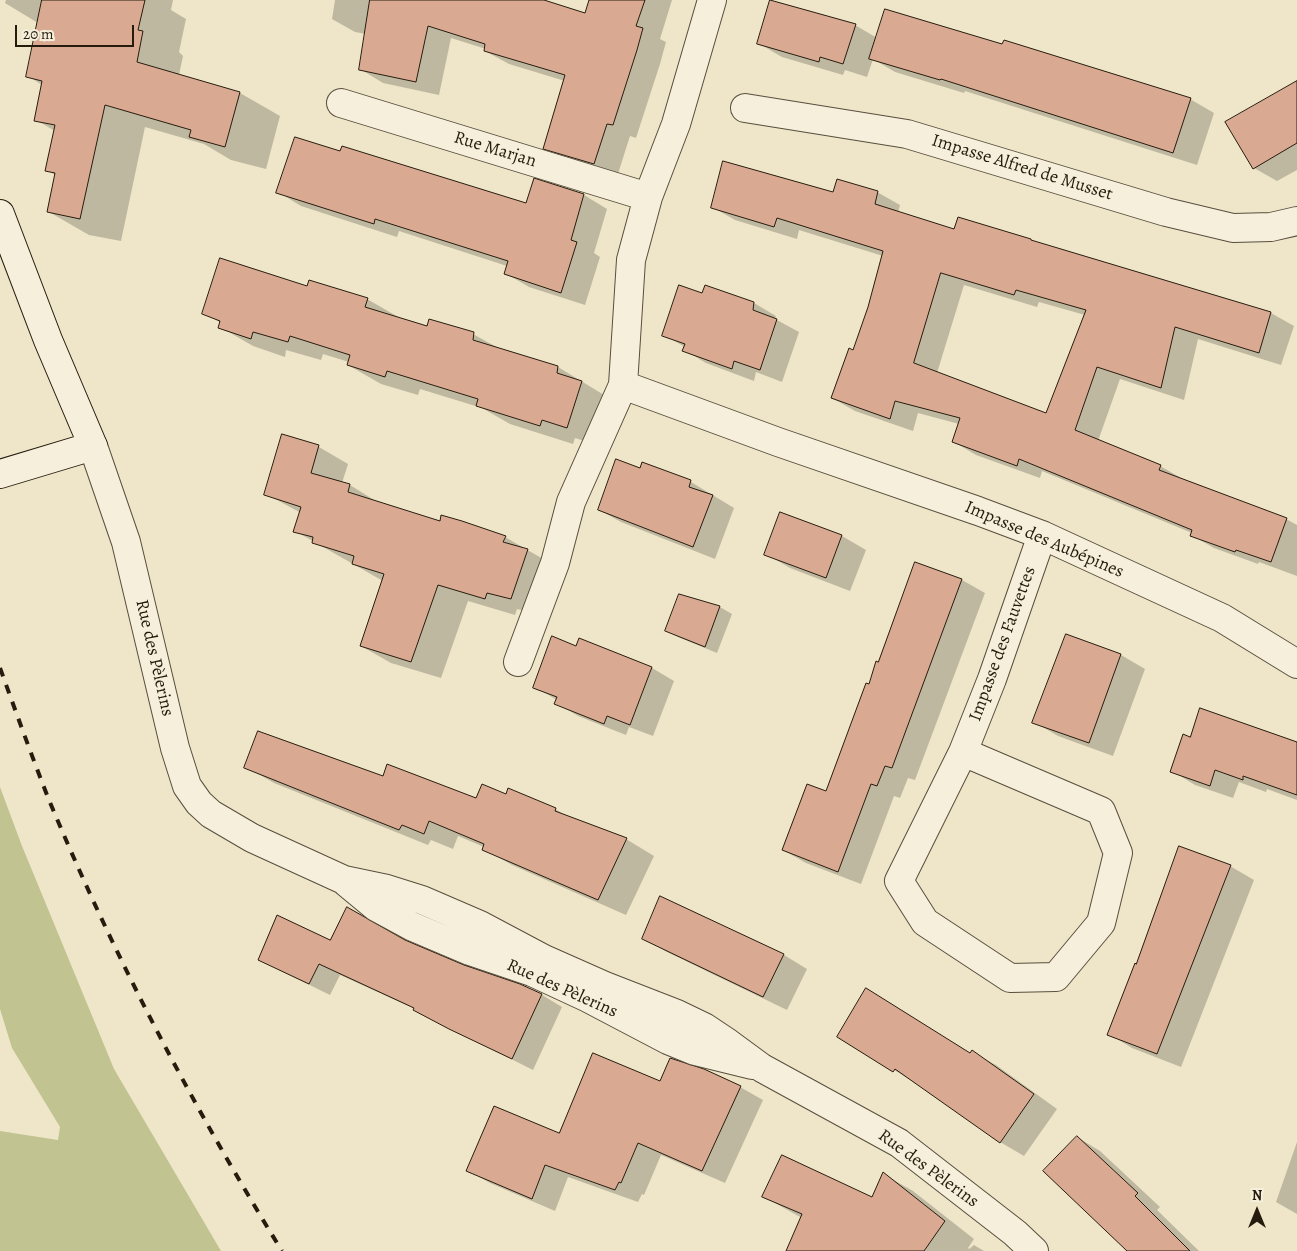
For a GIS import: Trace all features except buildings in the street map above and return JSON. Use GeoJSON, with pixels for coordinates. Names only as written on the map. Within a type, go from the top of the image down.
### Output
{"type":"FeatureCollection","features":[{"type":"Feature","properties":{"kind":"street"},"geometry":{"type":"LineString","coordinates":[[518,662],[554,563],[572,502],[623,385],[630,260],[648,197],[676,124],[712,0]]}},
{"type":"Feature","properties":{"kind":"street","name":"Rue Marjan"},"geometry":{"type":"LineString","coordinates":[[341,102],[648,197]]}},
{"type":"Feature","properties":{"kind":"street","name":"Impasse Alfred de Musset"},"geometry":{"type":"LineString","coordinates":[[745,108],[907,134],[1166,212],[1232,228],[1272,227],[1297,221]]}},
{"type":"Feature","properties":{"kind":"street","name":"Rue des Pèlerins"},"geometry":{"type":"LineString","coordinates":[[0,214],[48,340],[93,446],[126,542],[175,748],[187,786],[199,803],[218,818],[252,838],[344,880],[387,889],[422,900],[480,925],[544,959],[605,986],[677,1014],[728,1043],[762,1068],[899,1143],[1015,1233],[1034,1251]]}},
{"type":"Feature","properties":{"kind":"street","name":"Impasse des Aubépines"},"geometry":{"type":"LineString","coordinates":[[623,385],[1042,535],[1222,618],[1297,664]]}},
{"type":"Feature","properties":{"kind":"street"},"geometry":{"type":"LineString","coordinates":[[0,474],[93,446]]}},
{"type":"Feature","properties":{"kind":"street","name":"Impasse des Fauvettes"},"geometry":{"type":"LineString","coordinates":[[963,752],[1101,811],[1118,853],[1101,923],[1056,977],[1010,978],[925,922],[899,881],[963,752],[992,679],[1042,535]]}},
{"type":"Feature","properties":{"kind":"green space"},"geometry":{"type":"Polygon","coordinates":[[[0,787],[22,846],[114,1069],[221,1251],[0,1251],[0,1131],[58,1140],[60,1127],[12,1048],[0,1009],[0,787]]]}},
{"type":"Feature","properties":{"kind":"railway"},"geometry":{"type":"LineString","coordinates":[[0,668],[49,800],[100,916],[186,1086],[282,1251]]}}]}
